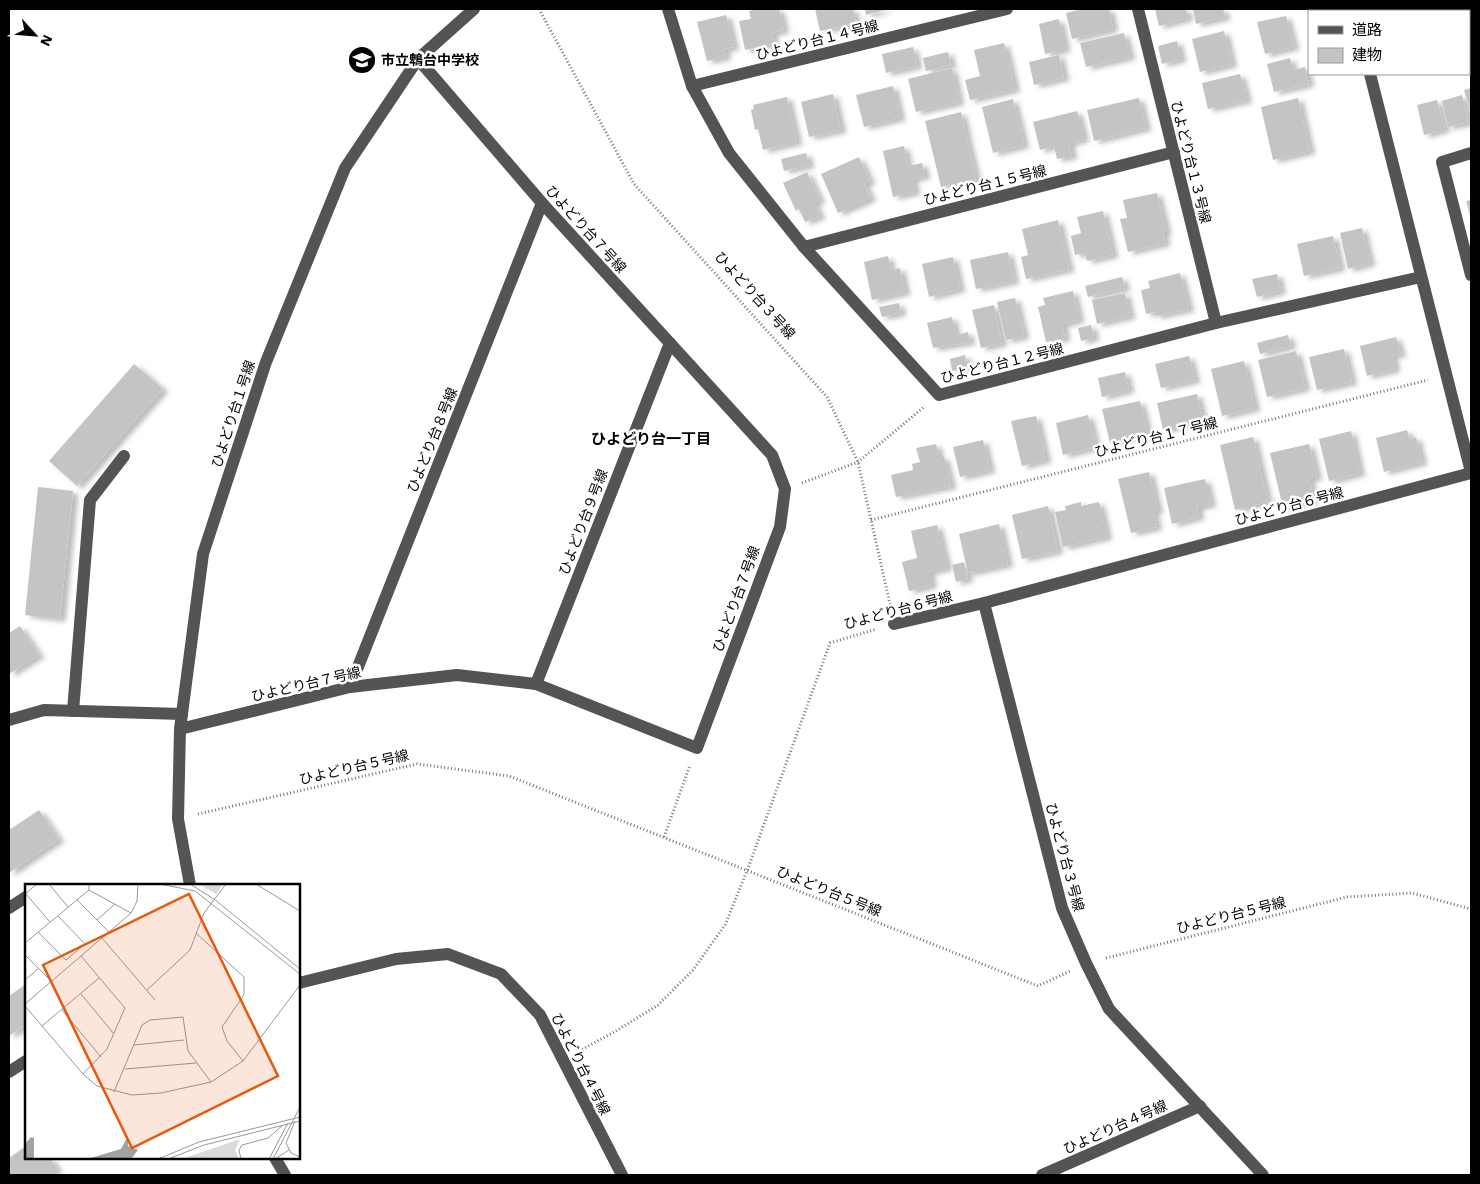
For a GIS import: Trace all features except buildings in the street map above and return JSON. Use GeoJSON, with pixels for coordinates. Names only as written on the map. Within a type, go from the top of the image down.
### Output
{"type":"FeatureCollection","features":[{"type":"Feature","properties":{"kind":"street","name":"ひよどり台１号線"},"geometry":{"type":"LineString","coordinates":[[190,884],[178,819],[180,729],[203,554],[266,362],[345,168],[418,59],[474,9]]}},
{"type":"Feature","properties":{"kind":"street","name":"ひよどり台１２号線"},"geometry":{"type":"LineString","coordinates":[[668,9],[692,86],[729,152],[804,247],[939,395],[1216,323],[1421,278]]}},
{"type":"Feature","properties":{"kind":"street","name":"ひよどり台１４号線"},"geometry":{"type":"LineString","coordinates":[[692,86],[1007,9]]}},
{"type":"Feature","properties":{"kind":"street","name":"ひよどり台１３号線"},"geometry":{"type":"LineString","coordinates":[[1138,9],[1216,323]]}},
{"type":"Feature","properties":{"kind":"street","name":"ひよどり台７号線"},"geometry":{"type":"LineString","coordinates":[[180,729],[350,687],[457,675],[536,684],[697,748],[780,526],[786,489],[772,455],[542,203],[418,59]]}},
{"type":"Feature","properties":{"kind":"street"},"geometry":{"type":"LineString","coordinates":[[1370,75],[1471,472]]}},
{"type":"Feature","properties":{"kind":"street","name":"ひよどり台１５号線"},"geometry":{"type":"LineString","coordinates":[[804,247],[1174,152]]}},
{"type":"Feature","properties":{"kind":"street"},"geometry":{"type":"LineString","coordinates":[[1471,153],[1442,162],[1471,275]]}},
{"type":"Feature","properties":{"kind":"street","name":"ひよどり台８号線"},"geometry":{"type":"LineString","coordinates":[[350,687],[542,203]]}},
{"type":"Feature","properties":{"kind":"street","name":"ひよどり台９号線"},"geometry":{"type":"LineString","coordinates":[[536,684],[670,343]]}},
{"type":"Feature","properties":{"kind":"street"},"geometry":{"type":"LineString","coordinates":[[73,711],[90,500],[124,456]]}},
{"type":"Feature","properties":{"kind":"street","name":"ひよどり台６号線"},"geometry":{"type":"LineString","coordinates":[[894,624],[984,603],[1471,472]]}},
{"type":"Feature","properties":{"kind":"street","name":"ひよどり台３号線"},"geometry":{"type":"LineString","coordinates":[[984,603],[1062,908],[1086,963],[1109,1009],[1263,1175]]}},
{"type":"Feature","properties":{"kind":"street"},"geometry":{"type":"LineString","coordinates":[[9,720],[44,710],[182,714]]}},
{"type":"Feature","properties":{"kind":"street"},"geometry":{"type":"LineString","coordinates":[[9,908],[25,898]]}},
{"type":"Feature","properties":{"kind":"street","name":"ひよどり台４号線"},"geometry":{"type":"LineString","coordinates":[[300,983],[396,959],[448,954],[501,974],[540,1016],[622,1175]]}},
{"type":"Feature","properties":{"kind":"street"},"geometry":{"type":"LineString","coordinates":[[9,1072],[25,1062]]}},
{"type":"Feature","properties":{"kind":"street","name":"ひよどり台４号線"},"geometry":{"type":"LineString","coordinates":[[1042,1175],[1200,1106]]}},
{"type":"Feature","properties":{"kind":"street"},"geometry":{"type":"LineString","coordinates":[[276,1159],[285,1175]]}},
{"type":"Feature","properties":{"kind":"path","name":"ひよどり台３号線"},"geometry":{"type":"LineString","coordinates":[[539,9],[634,184],[827,397],[858,462],[894,624]]}},
{"type":"Feature","properties":{"kind":"path","name":"ひよどり台１７号線"},"geometry":{"type":"LineString","coordinates":[[870,520],[1446,376]]}},
{"type":"Feature","properties":{"kind":"path"},"geometry":{"type":"LineString","coordinates":[[786,489],[858,462],[939,395]]}},
{"type":"Feature","properties":{"kind":"path","name":"ひよどり台６号線"},"geometry":{"type":"LineString","coordinates":[[562,1059],[616,1032],[658,1005],[693,970],[725,925],[748,871],[830,643],[894,624]]}},
{"type":"Feature","properties":{"kind":"path"},"geometry":{"type":"LineString","coordinates":[[664,837],[697,748]]}},
{"type":"Feature","properties":{"kind":"path","name":"ひよどり台５号線"},"geometry":{"type":"LineString","coordinates":[[178,819],[417,764],[509,776],[1038,986],[1086,963],[1346,897],[1412,893],[1471,908]]}},
{"type":"Feature","properties":{"kind":"place","name":"市立鵯台中学校"},"geometry":{"type":"Point","coordinates":[362,60]}},
{"type":"Feature","properties":{"kind":"district","name":"ひよどり台一丁目"},"geometry":{"type":"Point","coordinates":[651,439]}}]}
